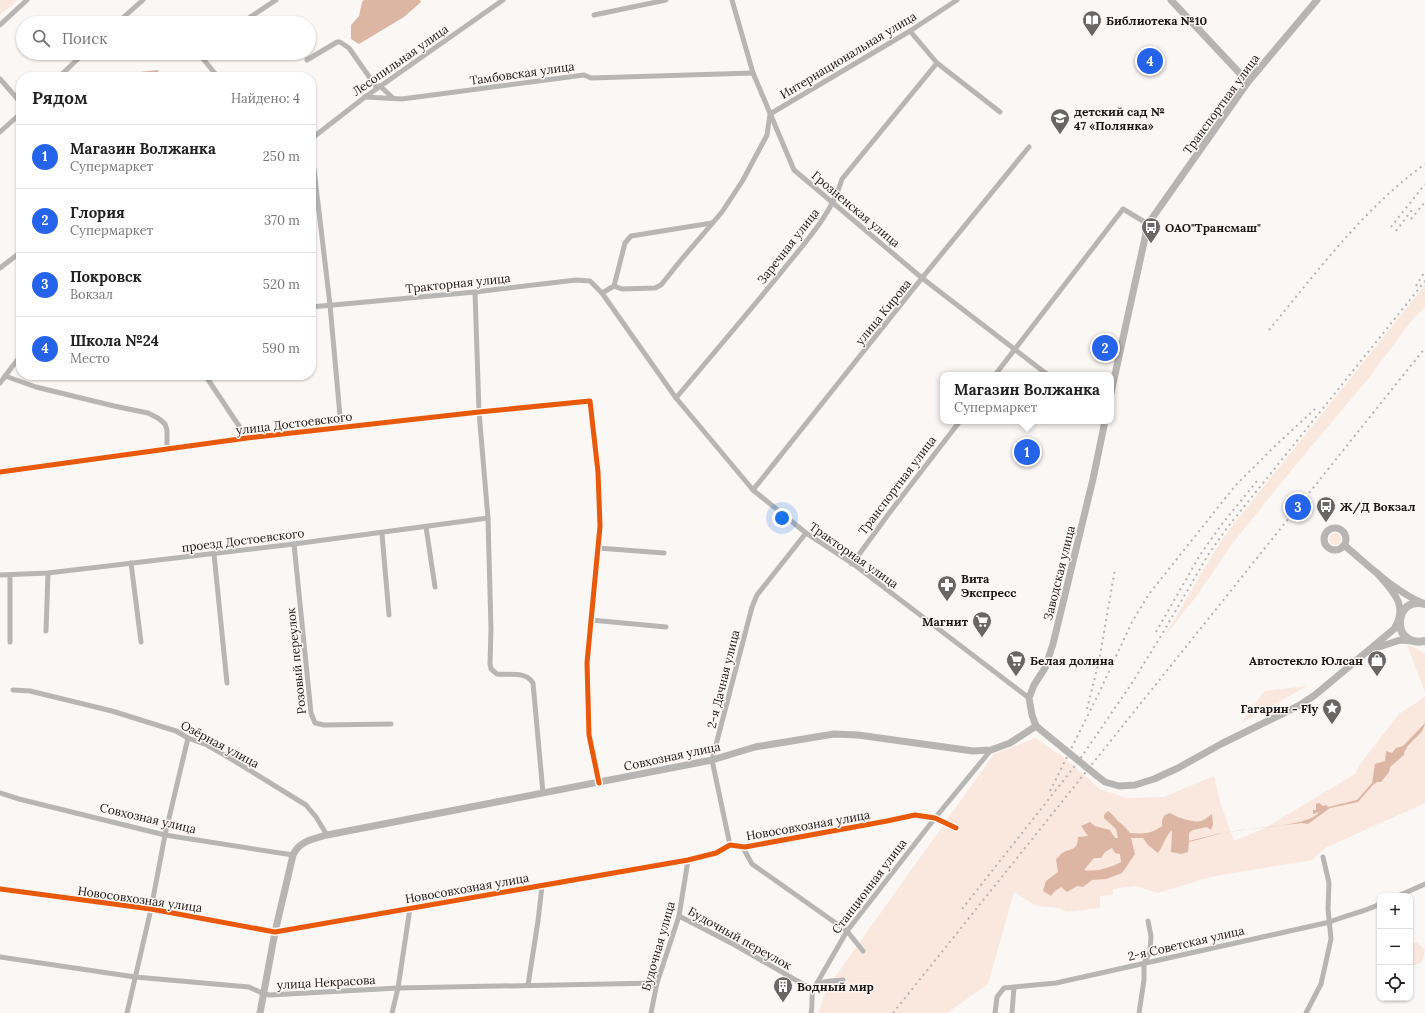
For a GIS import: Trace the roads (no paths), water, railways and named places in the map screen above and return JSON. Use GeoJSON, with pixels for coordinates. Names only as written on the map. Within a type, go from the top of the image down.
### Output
{"type":"FeatureCollection","features":[{"type":"Feature","properties":{"kind":"main road"},"geometry":{"type":"LineString","coordinates":[[1425,604],[1416,603],[1408,606],[1404,610],[1400,620],[1400,627],[1403,633],[1410,640],[1425,646]]}},
{"type":"Feature","properties":{"kind":"main road"},"geometry":{"type":"LineString","coordinates":[[1416,642],[1425,641]]}},
{"type":"Feature","properties":{"kind":"street"},"geometry":{"type":"LineString","coordinates":[[0,25],[27,0]]}},
{"type":"Feature","properties":{"kind":"street"},"geometry":{"type":"LineString","coordinates":[[125,16],[143,0]]}},
{"type":"Feature","properties":{"kind":"street"},"geometry":{"type":"LineString","coordinates":[[252,16],[276,0]]}},
{"type":"Feature","properties":{"kind":"street","name":"Лесопильная улица"},"geometry":{"type":"LineString","coordinates":[[316,135],[365,96],[503,0]]}},
{"type":"Feature","properties":{"kind":"street"},"geometry":{"type":"LineString","coordinates":[[594,15],[666,0]]}},
{"type":"Feature","properties":{"kind":"street","name":"Грозненская улица"},"geometry":{"type":"LineString","coordinates":[[732,0],[754,73],[794,170],[922,278],[1013,350],[1044,372]]}},
{"type":"Feature","properties":{"kind":"street","name":"Интернациональная улица"},"geometry":{"type":"LineString","coordinates":[[770,114],[910,31],[957,0]]}},
{"type":"Feature","properties":{"kind":"street"},"geometry":{"type":"LineString","coordinates":[[1171,0],[1248,82]]}},
{"type":"Feature","properties":{"kind":"street","name":"Транспортная улица"},"geometry":{"type":"LineString","coordinates":[[1148,224],[1248,82],[1316,0]]}},
{"type":"Feature","properties":{"kind":"street"},"geometry":{"type":"LineString","coordinates":[[910,31],[937,63],[1000,112]]}},
{"type":"Feature","properties":{"kind":"street"},"geometry":{"type":"LineString","coordinates":[[316,55],[337,42],[340,42],[348,48],[379,87],[393,98]]}},
{"type":"Feature","properties":{"kind":"street"},"geometry":{"type":"LineString","coordinates":[[64,72],[77,60]]}},
{"type":"Feature","properties":{"kind":"street"},"geometry":{"type":"LineString","coordinates":[[204,60],[214,72]]}},
{"type":"Feature","properties":{"kind":"street","name":"Заречная улица"},"geometry":{"type":"LineString","coordinates":[[676,398],[823,220],[842,179],[937,63]]}},
{"type":"Feature","properties":{"kind":"street","name":"Тамбовская улица"},"geometry":{"type":"LineString","coordinates":[[365,96],[402,99],[584,75],[591,78],[754,73]]}},
{"type":"Feature","properties":{"kind":"street"},"geometry":{"type":"LineString","coordinates":[[0,79],[16,97]]}},
{"type":"Feature","properties":{"kind":"street"},"geometry":{"type":"LineString","coordinates":[[614,286],[622,289],[655,288],[661,285],[712,223],[743,180],[767,136],[770,114]]}},
{"type":"Feature","properties":{"kind":"street"},"geometry":{"type":"LineString","coordinates":[[0,132],[16,118]]}},
{"type":"Feature","properties":{"kind":"street","name":"улица Кирова"},"geometry":{"type":"LineString","coordinates":[[753,490],[922,278],[1029,147]]}},
{"type":"Feature","properties":{"kind":"street"},"geometry":{"type":"LineString","coordinates":[[316,186],[330,304],[340,427]]}},
{"type":"Feature","properties":{"kind":"street"},"geometry":{"type":"LineString","coordinates":[[997,372],[1123,209],[1148,224],[1114,379]]}},
{"type":"Feature","properties":{"kind":"street"},"geometry":{"type":"LineString","coordinates":[[602,293],[614,286],[625,243],[631,236],[712,223]]}},
{"type":"Feature","properties":{"kind":"street"},"geometry":{"type":"LineString","coordinates":[[0,268],[16,256]]}},
{"type":"Feature","properties":{"kind":"street","name":"Тракторная улица"},"geometry":{"type":"LineString","coordinates":[[316,306],[475,292],[576,280],[590,281],[602,293],[676,398],[753,490],[806,533],[852,564],[1029,698]]}},
{"type":"Feature","properties":{"kind":"street"},"geometry":{"type":"LineString","coordinates":[[475,292],[478,412],[488,518],[491,669],[497,674],[525,675],[531,679],[533,683],[543,793]]}},
{"type":"Feature","properties":{"kind":"street"},"geometry":{"type":"LineString","coordinates":[[0,383],[16,362]]}},
{"type":"Feature","properties":{"kind":"street"},"geometry":{"type":"LineString","coordinates":[[5,376],[16,380]]}},
{"type":"Feature","properties":{"kind":"street"},"geometry":{"type":"LineString","coordinates":[[16,380],[36,387],[148,413],[158,418],[165,424],[167,430],[167,449]]}},
{"type":"Feature","properties":{"kind":"street"},"geometry":{"type":"LineString","coordinates":[[208,380],[247,438]]}},
{"type":"Feature","properties":{"kind":"street","name":"улица Достоевского"},"geometry":{"type":"LineString","coordinates":[[0,472],[247,438],[590,401],[598,472],[600,526],[598,548]]}},
{"type":"Feature","properties":{"kind":"street","name":"Транспортная улица"},"geometry":{"type":"LineString","coordinates":[[852,564],[958,424]]}},
{"type":"Feature","properties":{"kind":"street","name":"Заводская улица"},"geometry":{"type":"LineString","coordinates":[[1029,698],[1034,685],[1045,668],[1053,644],[1093,479],[1104,424]]}},
{"type":"Feature","properties":{"kind":"street","name":"проезд Достоевского"},"geometry":{"type":"LineString","coordinates":[[0,575],[48,573],[214,554],[382,534],[488,518]]}},
{"type":"Feature","properties":{"kind":"street"},"geometry":{"type":"LineString","coordinates":[[426,527],[435,587]]}},
{"type":"Feature","properties":{"kind":"street","name":"2-я Дачная улица"},"geometry":{"type":"LineString","coordinates":[[730,845],[712,760],[752,607],[757,595],[806,533]]}},
{"type":"Feature","properties":{"kind":"street"},"geometry":{"type":"LineString","coordinates":[[382,534],[389,615]]}},
{"type":"Feature","properties":{"kind":"street","name":"Розовый переулок"},"geometry":{"type":"LineString","coordinates":[[294,544],[311,713],[314,723],[324,725],[391,724]]}},
{"type":"Feature","properties":{"kind":"street"},"geometry":{"type":"LineString","coordinates":[[1344,545],[1377,574],[1411,598],[1425,604]]}},
{"type":"Feature","properties":{"kind":"street"},"geometry":{"type":"LineString","coordinates":[[598,783],[589,735],[587,663],[598,548],[664,553]]}},
{"type":"Feature","properties":{"kind":"street"},"geometry":{"type":"LineString","coordinates":[[214,554],[227,683]]}},
{"type":"Feature","properties":{"kind":"street"},"geometry":{"type":"LineString","coordinates":[[131,563],[141,642]]}},
{"type":"Feature","properties":{"kind":"street"},"geometry":{"type":"LineString","coordinates":[[46,632],[48,573]]}},
{"type":"Feature","properties":{"kind":"street"},"geometry":{"type":"LineString","coordinates":[[1029,698],[1032,715],[1036,726],[1078,762],[1105,782],[1119,786],[1135,785],[1154,779],[1300,705],[1315,695],[1394,630],[1400,620],[1398,603],[1394,595],[1377,574]]}},
{"type":"Feature","properties":{"kind":"street"},"geometry":{"type":"LineString","coordinates":[[10,575],[10,642]]}},
{"type":"Feature","properties":{"kind":"street"},"geometry":{"type":"LineString","coordinates":[[591,620],[666,627]]}},
{"type":"Feature","properties":{"kind":"street"},"geometry":{"type":"LineString","coordinates":[[1369,651],[1385,644],[1400,640],[1416,642]]}},
{"type":"Feature","properties":{"kind":"street","name":"Озёрная улица"},"geometry":{"type":"LineString","coordinates":[[13,690],[30,691],[112,710],[176,731],[228,757],[306,805],[316,817],[327,835]]}},
{"type":"Feature","properties":{"kind":"street","name":"Совхозная улица"},"geometry":{"type":"LineString","coordinates":[[0,793],[165,835],[293,855],[299,846],[310,839],[327,835],[712,760],[755,747],[834,734],[858,735],[973,752],[991,750],[1010,742],[1036,726]]}},
{"type":"Feature","properties":{"kind":"street"},"geometry":{"type":"LineString","coordinates":[[127,1013],[151,909],[165,835],[188,738]]}},
{"type":"Feature","properties":{"kind":"street","name":"Станционная улица"},"geometry":{"type":"LineString","coordinates":[[811,1013],[813,1006],[813,990],[847,930],[935,818],[991,750]]}},
{"type":"Feature","properties":{"kind":"street","name":"Новосовхозная улица"},"geometry":{"type":"LineString","coordinates":[[0,889],[151,909],[275,932],[688,860],[716,853],[730,845],[742,846],[915,815],[935,818]]}},
{"type":"Feature","properties":{"kind":"street"},"geometry":{"type":"LineString","coordinates":[[935,818],[956,828]]}},
{"type":"Feature","properties":{"kind":"street"},"geometry":{"type":"LineString","coordinates":[[742,846],[752,864],[847,930],[863,951]]}},
{"type":"Feature","properties":{"kind":"street"},"geometry":{"type":"LineString","coordinates":[[260,1013],[275,932],[293,855]]}},
{"type":"Feature","properties":{"kind":"street"},"geometry":{"type":"LineString","coordinates":[[1306,1013],[1321,984],[1331,939],[1328,909],[1329,883],[1323,857]]}},
{"type":"Feature","properties":{"kind":"street","name":"Будочная улица"},"geometry":{"type":"LineString","coordinates":[[651,1013],[657,983],[679,916],[688,860]]}},
{"type":"Feature","properties":{"kind":"street"},"geometry":{"type":"LineString","coordinates":[[1405,893],[1425,884]]}},
{"type":"Feature","properties":{"kind":"street"},"geometry":{"type":"LineString","coordinates":[[528,986],[542,886]]}},
{"type":"Feature","properties":{"kind":"street","name":"2-я Советская улица"},"geometry":{"type":"LineString","coordinates":[[995,1013],[997,997],[1004,988],[1056,983],[1330,922],[1377,905]]}},
{"type":"Feature","properties":{"kind":"street"},"geometry":{"type":"LineString","coordinates":[[392,1013],[398,988],[410,908]]}},
{"type":"Feature","properties":{"kind":"street","name":"Будочный переулок"},"geometry":{"type":"LineString","coordinates":[[679,916],[733,944],[813,990]]}},
{"type":"Feature","properties":{"kind":"street"},"geometry":{"type":"LineString","coordinates":[[1139,1013],[1144,980],[1144,963],[1150,952],[1151,936],[1148,921]]}},
{"type":"Feature","properties":{"kind":"street","name":"улица Некрасова"},"geometry":{"type":"LineString","coordinates":[[0,957],[135,977],[249,987],[264,994],[398,988],[657,983]]}},
{"type":"Feature","properties":{"kind":"street"},"geometry":{"type":"LineString","coordinates":[[813,990],[820,983],[843,980]]}},
{"type":"Feature","properties":{"kind":"street"},"geometry":{"type":"LineString","coordinates":[[1012,1013],[1014,987]]}},
{"type":"Feature","properties":{"kind":"railway"},"geometry":{"type":"LineString","coordinates":[[1269,330],[1323,264],[1361,221],[1403,181],[1425,164]]}},
{"type":"Feature","properties":{"kind":"railway"},"geometry":{"type":"LineString","coordinates":[[1391,227],[1425,184]]}},
{"type":"Feature","properties":{"kind":"railway"},"geometry":{"type":"LineString","coordinates":[[1411,219],[1425,202]]}},
{"type":"Feature","properties":{"kind":"railway"},"geometry":{"type":"LineString","coordinates":[[1396,231],[1412,210]]}},
{"type":"Feature","properties":{"kind":"railway"},"geometry":{"type":"LineString","coordinates":[[1416,286],[1425,271]]}},
{"type":"Feature","properties":{"kind":"railway"},"geometry":{"type":"LineString","coordinates":[[962,909],[1078,762],[1130,686],[1208,555],[1227,528],[1425,281]]}},
{"type":"Feature","properties":{"kind":"railway"},"geometry":{"type":"LineString","coordinates":[[893,1013],[1425,348]]}},
{"type":"Feature","properties":{"kind":"railway"},"geometry":{"type":"LineString","coordinates":[[1050,791],[1097,697],[1132,622],[1149,594],[1235,486],[1315,409]]}},
{"type":"Feature","properties":{"kind":"railway"},"geometry":{"type":"LineString","coordinates":[[1156,632],[1200,555],[1222,524],[1257,481]]}},
{"type":"Feature","properties":{"kind":"railway"},"geometry":{"type":"LineString","coordinates":[[1087,709],[1099,661],[1115,569]]}},
{"type":"Feature","properties":{"kind":"place","name":"Библиотека №10"},"geometry":{"type":"Point","coordinates":[1092,37]}},
{"type":"Feature","properties":{"kind":"place","name":"Школа №24"},"geometry":{"type":"Point","coordinates":[1150,61]}},
{"type":"Feature","properties":{"kind":"place","name":"детский сад № 47 «Полянка»"},"geometry":{"type":"Point","coordinates":[1060,135]}},
{"type":"Feature","properties":{"kind":"place","name":"ОАО\"Трансмаш\""},"geometry":{"type":"Point","coordinates":[1151,244]}},
{"type":"Feature","properties":{"kind":"place","name":"Глория"},"geometry":{"type":"Point","coordinates":[1105,348]}},
{"type":"Feature","properties":{"kind":"place","name":"Магазин Волжанка"},"geometry":{"type":"Point","coordinates":[1027,452]}},
{"type":"Feature","properties":{"kind":"place","name":"Покровск"},"geometry":{"type":"Point","coordinates":[1298,507]}},
{"type":"Feature","properties":{"kind":"place","name":"Ж/Д Вокзал"},"geometry":{"type":"Point","coordinates":[1326,523]}},
{"type":"Feature","properties":{"kind":"place","name":"Вита Экспресс"},"geometry":{"type":"Point","coordinates":[947,602]}},
{"type":"Feature","properties":{"kind":"place","name":"Магнит"},"geometry":{"type":"Point","coordinates":[982,638]}},
{"type":"Feature","properties":{"kind":"place","name":"Белая долина"},"geometry":{"type":"Point","coordinates":[1016,677]}},
{"type":"Feature","properties":{"kind":"place","name":"Автостекло Юлсан"},"geometry":{"type":"Point","coordinates":[1377,677]}},
{"type":"Feature","properties":{"kind":"place","name":"Гагарин - Fly"},"geometry":{"type":"Point","coordinates":[1332,725]}},
{"type":"Feature","properties":{"kind":"place","name":"Водный мир"},"geometry":{"type":"Point","coordinates":[783,1003]}}]}
